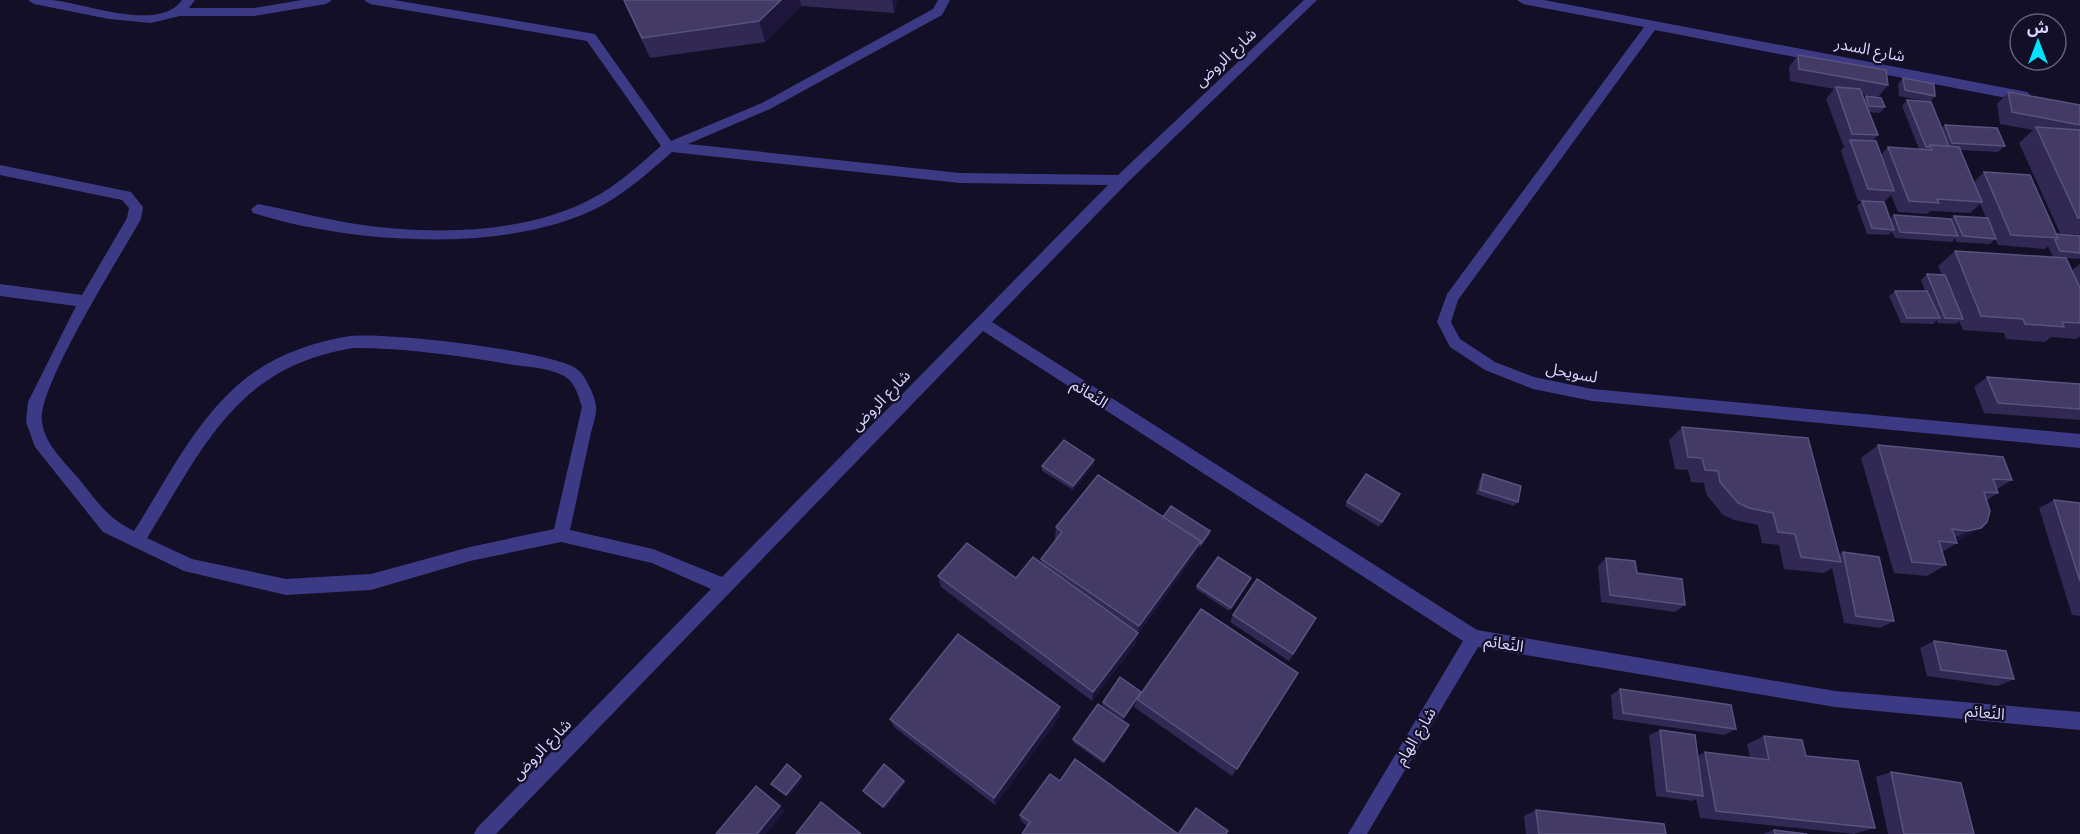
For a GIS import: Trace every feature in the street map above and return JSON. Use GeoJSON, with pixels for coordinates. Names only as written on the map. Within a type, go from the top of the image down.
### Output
{"type":"FeatureCollection","features":[{"type":"Feature","properties":{"kind":"street"},"geometry":{"type":"LineString","coordinates":[[34,0],[135,19],[164,18],[180,12],[254,12],[326,0]]}},
{"type":"Feature","properties":{"kind":"street"},"geometry":{"type":"LineString","coordinates":[[180,12],[189,0]]}},
{"type":"Feature","properties":{"kind":"street"},"geometry":{"type":"LineString","coordinates":[[370,0],[591,37],[669,147],[960,178],[1121,180]]}},
{"type":"Feature","properties":{"kind":"street"},"geometry":{"type":"LineString","coordinates":[[258,209],[373,231],[483,233],[564,216],[597,201],[628,181],[669,147],[766,106],[938,12],[944,0]]}},
{"type":"Feature","properties":{"kind":"street","name":"شارع الروض"},"geometry":{"type":"LineString","coordinates":[[483,834],[980,322],[1121,180],[1311,0]]}},
{"type":"Feature","properties":{"kind":"street","name":"شارع السدر"},"geometry":{"type":"LineString","coordinates":[[1523,0],[2045,100]]}},
{"type":"Feature","properties":{"kind":"street","name":"لسويحل"},"geometry":{"type":"LineString","coordinates":[[1653,24],[1452,298],[1444,322],[1455,343],[1490,366],[1533,383],[1592,395],[2080,441]]}},
{"type":"Feature","properties":{"kind":"street"},"geometry":{"type":"LineString","coordinates":[[0,170],[126,196],[136,207],[134,219],[86,301],[35,402],[34,422],[43,447],[109,527],[190,566],[286,587],[370,582],[470,554],[561,535],[653,556],[724,586]]}},
{"type":"Feature","properties":{"kind":"street"},"geometry":{"type":"LineString","coordinates":[[0,290],[32,296],[86,301]]}},
{"type":"Feature","properties":{"kind":"street","name":"النًعائم"},"geometry":{"type":"LineString","coordinates":[[980,322],[1474,638],[1835,699],[2080,721]]}},
{"type":"Feature","properties":{"kind":"street"},"geometry":{"type":"LineString","coordinates":[[137,540],[218,416],[248,385],[280,363],[314,350],[354,342],[393,342],[537,363],[568,371],[584,387],[589,407],[561,535]]}},
{"type":"Feature","properties":{"kind":"street","name":"شارع الهام"},"geometry":{"type":"LineString","coordinates":[[1357,834],[1474,638]]}},
{"type":"Feature","properties":{"kind":"building"},"geometry":{"type":"Polygon","coordinates":[[[624,0],[781,0],[759,21],[642,38],[624,0]]]}},
{"type":"Feature","properties":{"kind":"building"},"geometry":{"type":"Polygon","coordinates":[[[1798,55],[1886,70],[1888,85],[1799,69],[1798,55]]]}},
{"type":"Feature","properties":{"kind":"building"},"geometry":{"type":"Polygon","coordinates":[[[1903,78],[1934,84],[1935,96],[1905,90],[1903,78]]]}},
{"type":"Feature","properties":{"kind":"building"},"geometry":{"type":"Polygon","coordinates":[[[1836,87],[1860,89],[1878,135],[1852,134],[1836,87]]]}},
{"type":"Feature","properties":{"kind":"building"},"geometry":{"type":"Polygon","coordinates":[[[2008,92],[2080,105],[2080,125],[2012,112],[2008,92]]]}},
{"type":"Feature","properties":{"kind":"building"},"geometry":{"type":"Polygon","coordinates":[[[1866,96],[1881,98],[1885,107],[1869,106],[1866,96]]]}},
{"type":"Feature","properties":{"kind":"building"},"geometry":{"type":"Polygon","coordinates":[[[1907,100],[1931,102],[1949,146],[1930,145],[1926,147],[1907,100]]]}},
{"type":"Feature","properties":{"kind":"building"},"geometry":{"type":"Polygon","coordinates":[[[1945,125],[1997,128],[2005,146],[1952,143],[1945,125]]]}},
{"type":"Feature","properties":{"kind":"building"},"geometry":{"type":"Polygon","coordinates":[[[2036,127],[2080,130],[2080,218],[2078,218],[2036,127]]]}},
{"type":"Feature","properties":{"kind":"building"},"geometry":{"type":"Polygon","coordinates":[[[1850,140],[1876,141],[1894,191],[1868,189],[1850,140]]]}},
{"type":"Feature","properties":{"kind":"building"},"geometry":{"type":"Polygon","coordinates":[[[1930,145],[1959,147],[1982,202],[1937,199],[1939,203],[1909,201],[1888,147],[1932,150],[1930,145]]]}},
{"type":"Feature","properties":{"kind":"building"},"geometry":{"type":"Polygon","coordinates":[[[1984,172],[2030,175],[2058,238],[2011,235],[1984,172]]]}},
{"type":"Feature","properties":{"kind":"building"},"geometry":{"type":"Polygon","coordinates":[[[1862,201],[1884,202],[1894,230],[1872,228],[1862,201]]]}},
{"type":"Feature","properties":{"kind":"building"},"geometry":{"type":"Polygon","coordinates":[[[1894,215],[1951,219],[1958,236],[1900,232],[1894,215]]]}},
{"type":"Feature","properties":{"kind":"building"},"geometry":{"type":"Polygon","coordinates":[[[1954,216],[1988,218],[1996,239],[1963,236],[1954,216]]]}},
{"type":"Feature","properties":{"kind":"building"},"geometry":{"type":"Polygon","coordinates":[[[2056,234],[2080,236],[2080,253],[2060,251],[2055,240],[2058,238],[2056,234]]]}},
{"type":"Feature","properties":{"kind":"building"},"geometry":{"type":"Polygon","coordinates":[[[1955,251],[2066,258],[2080,288],[2080,323],[2062,322],[2064,327],[2025,324],[2023,319],[1981,316],[1955,251]]]}},
{"type":"Feature","properties":{"kind":"building"},"geometry":{"type":"Polygon","coordinates":[[[1927,274],[1945,275],[1963,319],[1945,318],[1927,274]]]}},
{"type":"Feature","properties":{"kind":"building"},"geometry":{"type":"Polygon","coordinates":[[[1895,291],[1927,291],[1940,318],[1907,318],[1895,291]]]}},
{"type":"Feature","properties":{"kind":"building"},"geometry":{"type":"Polygon","coordinates":[[[1987,377],[2080,384],[2080,409],[1998,403],[1987,377]]]}},
{"type":"Feature","properties":{"kind":"building"},"geometry":{"type":"Polygon","coordinates":[[[1682,427],[1808,438],[1841,562],[1801,557],[1795,534],[1778,532],[1773,513],[1738,503],[1720,482],[1718,471],[1705,470],[1702,458],[1688,457],[1682,427]]]}},
{"type":"Feature","properties":{"kind":"building"},"geometry":{"type":"Polygon","coordinates":[[[1064,440],[1094,460],[1073,486],[1042,466],[1064,440]]]}},
{"type":"Feature","properties":{"kind":"building"},"geometry":{"type":"Polygon","coordinates":[[[1878,445],[2003,457],[2012,480],[1993,479],[1998,493],[1984,492],[1990,511],[1987,522],[1981,528],[1967,531],[1952,529],[1957,543],[1939,541],[1946,565],[1912,562],[1878,445]]]}},
{"type":"Feature","properties":{"kind":"building"},"geometry":{"type":"Polygon","coordinates":[[[1366,474],[1400,494],[1382,522],[1347,502],[1366,474]]]}},
{"type":"Feature","properties":{"kind":"building"},"geometry":{"type":"Polygon","coordinates":[[[1483,474],[1521,486],[1518,502],[1480,490],[1483,474]]]}},
{"type":"Feature","properties":{"kind":"building"},"geometry":{"type":"Polygon","coordinates":[[[1098,475],[1201,541],[1139,626],[1041,559],[1062,532],[1056,527],[1098,475]]]}},
{"type":"Feature","properties":{"kind":"building"},"geometry":{"type":"Polygon","coordinates":[[[2054,500],[2080,503],[2080,581],[2054,500]]]}},
{"type":"Feature","properties":{"kind":"building"},"geometry":{"type":"Polygon","coordinates":[[[1171,506],[1210,531],[1201,544],[1201,541],[1163,517],[1171,506]]]}},
{"type":"Feature","properties":{"kind":"building"},"geometry":{"type":"Polygon","coordinates":[[[967,543],[1016,578],[1033,557],[1138,633],[1093,692],[938,576],[967,543]]]}},
{"type":"Feature","properties":{"kind":"building"},"geometry":{"type":"Polygon","coordinates":[[[1843,552],[1879,557],[1894,621],[1856,616],[1843,552]]]}},
{"type":"Feature","properties":{"kind":"building"},"geometry":{"type":"Polygon","coordinates":[[[1218,557],[1251,578],[1231,608],[1197,586],[1218,557]]]}},
{"type":"Feature","properties":{"kind":"building"},"geometry":{"type":"Polygon","coordinates":[[[1606,558],[1635,561],[1637,573],[1682,579],[1685,605],[1610,595],[1606,558]]]}},
{"type":"Feature","properties":{"kind":"building"},"geometry":{"type":"Polygon","coordinates":[[[1257,579],[1316,618],[1293,654],[1233,615],[1257,579]]]}},
{"type":"Feature","properties":{"kind":"building"},"geometry":{"type":"Polygon","coordinates":[[[1201,609],[1298,673],[1237,769],[1137,699],[1201,609]]]}},
{"type":"Feature","properties":{"kind":"building"},"geometry":{"type":"Polygon","coordinates":[[[958,634],[1060,707],[994,798],[890,719],[958,634]]]}},
{"type":"Feature","properties":{"kind":"building"},"geometry":{"type":"Polygon","coordinates":[[[1934,641],[2006,651],[2014,679],[1941,670],[1934,641]]]}},
{"type":"Feature","properties":{"kind":"building"},"geometry":{"type":"Polygon","coordinates":[[[1120,677],[1141,692],[1124,717],[1103,702],[1120,677]]]}},
{"type":"Feature","properties":{"kind":"building"},"geometry":{"type":"Polygon","coordinates":[[[1620,689],[1731,705],[1736,729],[1623,713],[1620,689]]]}},
{"type":"Feature","properties":{"kind":"building"},"geometry":{"type":"Polygon","coordinates":[[[1098,704],[1129,725],[1104,761],[1073,739],[1098,704]]]}},
{"type":"Feature","properties":{"kind":"building"},"geometry":{"type":"Polygon","coordinates":[[[1660,730],[1695,735],[1703,796],[1667,791],[1660,730]]]}},
{"type":"Feature","properties":{"kind":"building"},"geometry":{"type":"Polygon","coordinates":[[[1764,736],[1802,740],[1806,756],[1858,761],[1875,828],[1716,811],[1705,752],[1769,760],[1764,736]]]}},
{"type":"Feature","properties":{"kind":"building"},"geometry":{"type":"Polygon","coordinates":[[[1075,759],[1178,834],[1022,834],[1030,822],[1020,815],[1050,774],[1060,781],[1075,759]]]}},
{"type":"Feature","properties":{"kind":"building"},"geometry":{"type":"Polygon","coordinates":[[[787,764],[801,776],[786,795],[771,784],[787,764]]]}},
{"type":"Feature","properties":{"kind":"building"},"geometry":{"type":"Polygon","coordinates":[[[884,764],[904,781],[883,807],[863,791],[884,764]]]}},
{"type":"Feature","properties":{"kind":"building"},"geometry":{"type":"Polygon","coordinates":[[[1891,772],[1961,783],[1974,834],[1904,834],[1891,772]]]}},
{"type":"Feature","properties":{"kind":"building"},"geometry":{"type":"Polygon","coordinates":[[[756,786],[780,806],[757,834],[716,834],[756,786]]]}},
{"type":"Feature","properties":{"kind":"building"},"geometry":{"type":"Polygon","coordinates":[[[821,802],[861,834],[796,834],[821,802]]]}},
{"type":"Feature","properties":{"kind":"building"},"geometry":{"type":"Polygon","coordinates":[[[1196,808],[1228,831],[1226,834],[1180,834],[1196,808]]]}},
{"type":"Feature","properties":{"kind":"building"},"geometry":{"type":"Polygon","coordinates":[[[1536,810],[1664,824],[1666,834],[1539,834],[1536,810]]]}},
{"type":"Feature","properties":{"kind":"building"},"geometry":{"type":"Polygon","coordinates":[[[1774,830],[1807,834],[1775,834],[1774,830]]]}}]}
